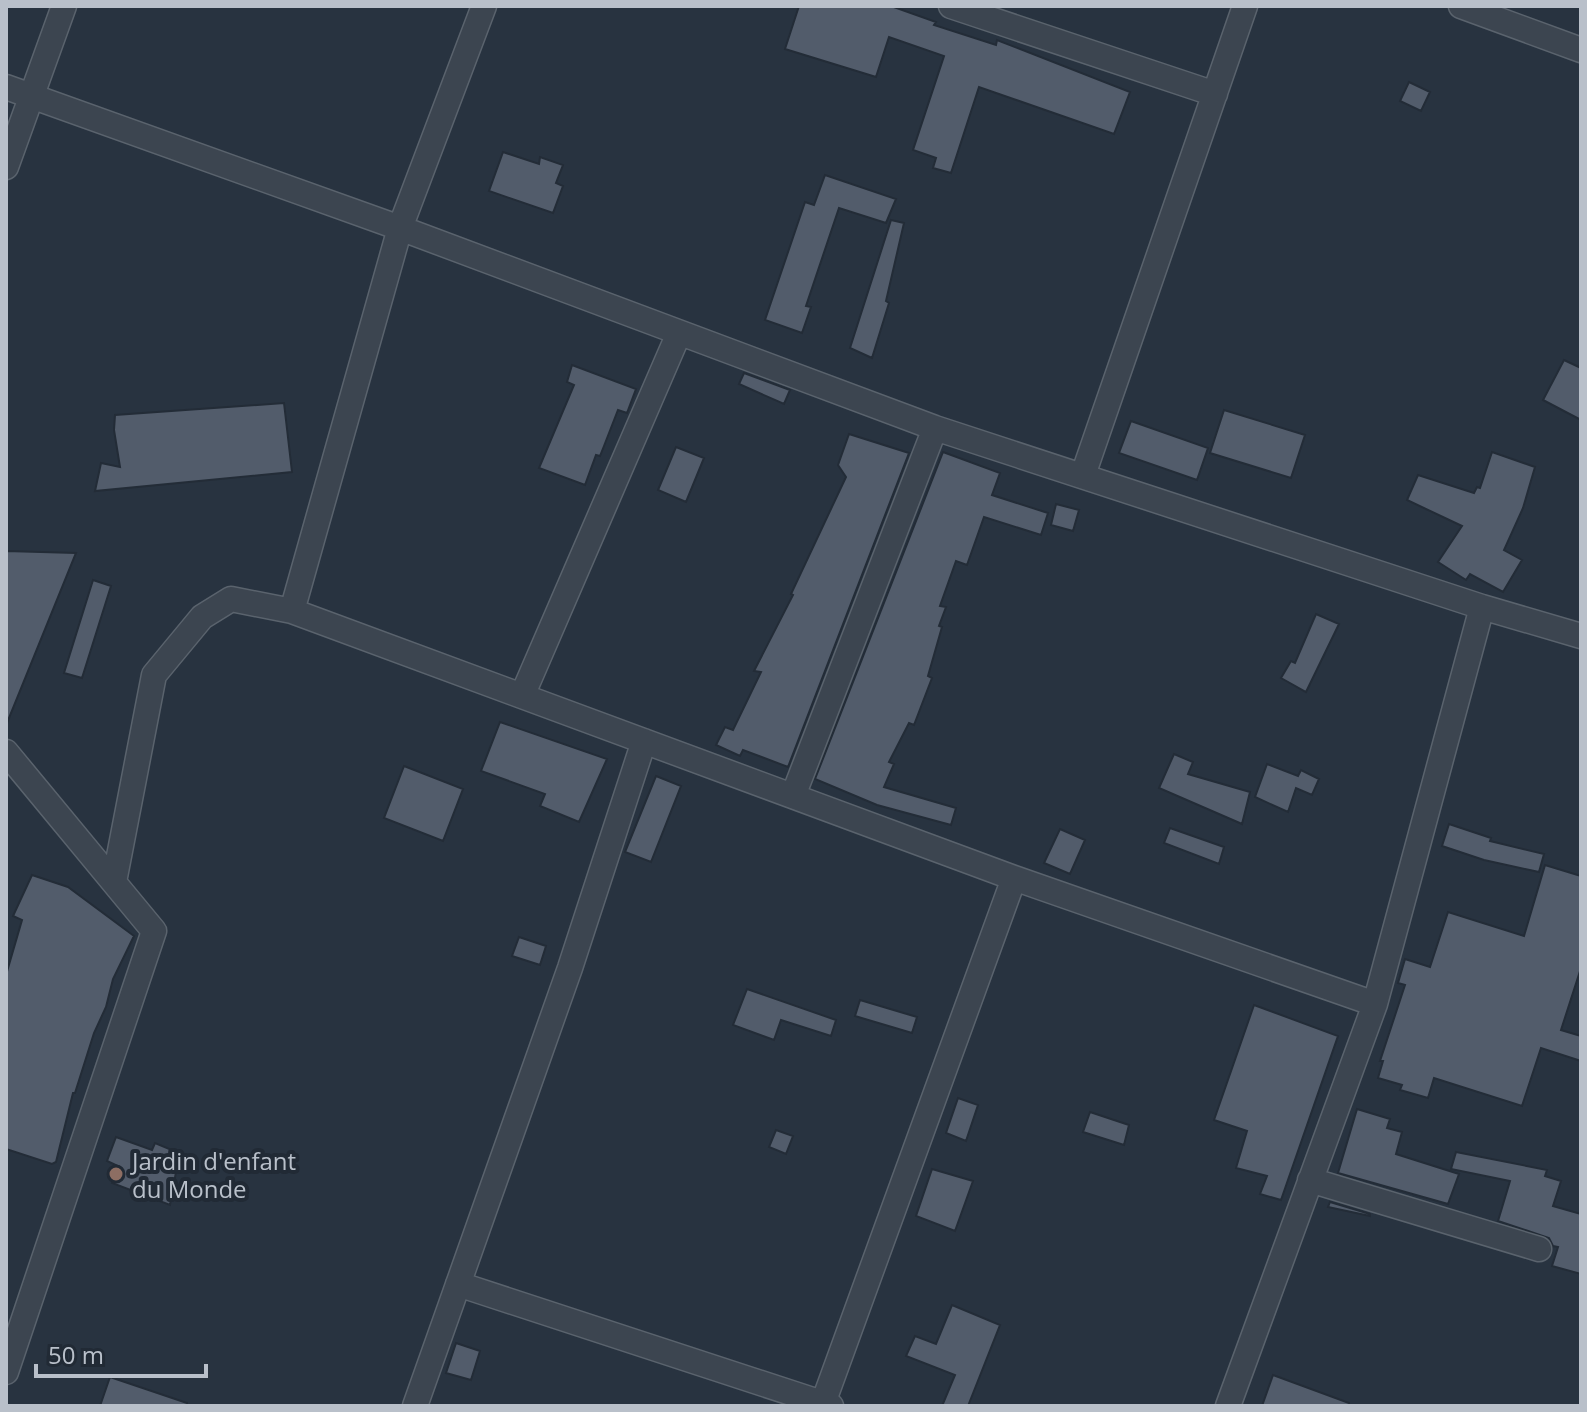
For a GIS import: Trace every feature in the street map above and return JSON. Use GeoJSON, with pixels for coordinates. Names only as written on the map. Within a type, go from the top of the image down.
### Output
{"type":"FeatureCollection","features":[{"type":"Feature","properties":{"kind":"street"},"geometry":{"type":"LineString","coordinates":[[6,167],[64,6]]}},
{"type":"Feature","properties":{"kind":"street"},"geometry":{"type":"LineString","coordinates":[[292,611],[400,228],[484,6]]}},
{"type":"Feature","properties":{"kind":"street"},"geometry":{"type":"LineString","coordinates":[[951,6],[1215,94]]}},
{"type":"Feature","properties":{"kind":"street"},"geometry":{"type":"LineString","coordinates":[[1083,475],[1245,6]]}},
{"type":"Feature","properties":{"kind":"street"},"geometry":{"type":"LineString","coordinates":[[1461,6],[1581,50]]}},
{"type":"Feature","properties":{"kind":"street"},"geometry":{"type":"LineString","coordinates":[[6,87],[400,228],[935,428],[1482,607],[1581,636]]}},
{"type":"Feature","properties":{"kind":"street"},"geometry":{"type":"LineString","coordinates":[[522,696],[679,333]]}},
{"type":"Feature","properties":{"kind":"street"},"geometry":{"type":"LineString","coordinates":[[793,796],[935,428]]}},
{"type":"Feature","properties":{"kind":"street"},"geometry":{"type":"LineString","coordinates":[[114,882],[154,675],[202,617],[231,599],[292,611],[1014,878],[1375,1004]]}},
{"type":"Feature","properties":{"kind":"street"},"geometry":{"type":"LineString","coordinates":[[1228,1406],[1375,1004],[1482,607]]}},
{"type":"Feature","properties":{"kind":"street"},"geometry":{"type":"LineString","coordinates":[[415,1406],[570,968],[644,741]]}},
{"type":"Feature","properties":{"kind":"street"},"geometry":{"type":"LineString","coordinates":[[6,752],[154,931],[6,1372]]}},
{"type":"Feature","properties":{"kind":"street"},"geometry":{"type":"LineString","coordinates":[[458,1284],[826,1405],[1014,878]]}},
{"type":"Feature","properties":{"kind":"street"},"geometry":{"type":"LineString","coordinates":[[1310,1180],[1539,1249]]}},
{"type":"Feature","properties":{"kind":"building"},"geometry":{"type":"Polygon","coordinates":[[[799,6],[891,6],[936,22],[934,25],[996,45],[997,40],[1130,92],[1114,134],[979,87],[951,173],[933,168],[936,158],[913,150],[944,56],[889,37],[876,77],[785,49],[799,6]]]}},
{"type":"Feature","properties":{"kind":"building"},"geometry":{"type":"Polygon","coordinates":[[[1409,82],[1430,92],[1421,111],[1400,101],[1409,82]]]}},
{"type":"Feature","properties":{"kind":"building"},"geometry":{"type":"Polygon","coordinates":[[[503,152],[539,164],[540,157],[563,165],[556,183],[563,186],[553,213],[489,191],[503,152]]]}},
{"type":"Feature","properties":{"kind":"building"},"geometry":{"type":"Polygon","coordinates":[[[825,175],[896,199],[886,223],[839,208],[806,306],[811,307],[802,333],[765,320],[805,202],[814,205],[825,175]]]}},
{"type":"Feature","properties":{"kind":"building"},"geometry":{"type":"Polygon","coordinates":[[[891,220],[904,223],[886,301],[889,303],[872,358],[850,348],[891,220]]]}},
{"type":"Feature","properties":{"kind":"building"},"geometry":{"type":"Polygon","coordinates":[[[1564,360],[1581,368],[1581,420],[1543,400],[1564,360]]]}},
{"type":"Feature","properties":{"kind":"building"},"geometry":{"type":"Polygon","coordinates":[[[572,365],[636,389],[627,413],[618,410],[585,485],[539,468],[574,385],[567,382],[572,365]]]}},
{"type":"Feature","properties":{"kind":"building"},"geometry":{"type":"Polygon","coordinates":[[[744,373],[790,390],[784,404],[739,384],[744,373]]]}},
{"type":"Feature","properties":{"kind":"building"},"geometry":{"type":"Polygon","coordinates":[[[284,403],[292,472],[95,491],[101,463],[120,467],[114,430],[115,415],[284,403]]]}},
{"type":"Feature","properties":{"kind":"building"},"geometry":{"type":"Polygon","coordinates":[[[1224,410],[1305,435],[1291,478],[1210,453],[1224,410]]]}},
{"type":"Feature","properties":{"kind":"building"},"geometry":{"type":"Polygon","coordinates":[[[1131,421],[1208,448],[1197,480],[1119,453],[1131,421]]]}},
{"type":"Feature","properties":{"kind":"building"},"geometry":{"type":"Polygon","coordinates":[[[849,434],[909,453],[788,767],[743,750],[740,756],[716,745],[725,727],[733,730],[761,672],[754,671],[793,595],[846,477],[838,465],[849,434]]]}},
{"type":"Feature","properties":{"kind":"building"},"geometry":{"type":"Polygon","coordinates":[[[676,447],[704,458],[686,502],[658,490],[676,447]]]}},
{"type":"Feature","properties":{"kind":"building"},"geometry":{"type":"Polygon","coordinates":[[[943,452],[1000,473],[992,495],[1048,513],[1041,535],[984,517],[967,565],[956,561],[940,606],[946,607],[928,676],[932,678],[914,725],[909,723],[889,762],[894,764],[884,787],[956,808],[951,825],[877,805],[815,779],[943,452]]]}},
{"type":"Feature","properties":{"kind":"building"},"geometry":{"type":"Polygon","coordinates":[[[1492,452],[1535,467],[1523,508],[1504,550],[1522,560],[1503,592],[1470,574],[1466,580],[1438,562],[1462,526],[1407,500],[1418,475],[1474,493],[1477,487],[1480,488],[1492,452]]]}},
{"type":"Feature","properties":{"kind":"building"},"geometry":{"type":"Polygon","coordinates":[[[1056,504],[1079,510],[1073,531],[1051,525],[1056,504]]]}},
{"type":"Feature","properties":{"kind":"building"},"geometry":{"type":"Polygon","coordinates":[[[6,551],[76,553],[7,723],[6,723],[6,551]]]}},
{"type":"Feature","properties":{"kind":"building"},"geometry":{"type":"Polygon","coordinates":[[[93,580],[111,586],[82,678],[64,673],[93,580]]]}},
{"type":"Feature","properties":{"kind":"building"},"geometry":{"type":"Polygon","coordinates":[[[1316,614],[1339,624],[1306,692],[1281,678],[1291,661],[1295,663],[1316,614]]]}},
{"type":"Feature","properties":{"kind":"building"},"geometry":{"type":"Polygon","coordinates":[[[500,722],[607,759],[579,822],[540,806],[545,794],[481,771],[500,722]]]}},
{"type":"Feature","properties":{"kind":"building"},"geometry":{"type":"Polygon","coordinates":[[[1174,754],[1193,762],[1188,774],[1250,792],[1242,824],[1159,788],[1174,754]]]}},
{"type":"Feature","properties":{"kind":"building"},"geometry":{"type":"Polygon","coordinates":[[[1267,764],[1298,776],[1301,770],[1319,779],[1312,795],[1296,788],[1288,812],[1255,797],[1267,764]]]}},
{"type":"Feature","properties":{"kind":"building"},"geometry":{"type":"Polygon","coordinates":[[[404,766],[463,789],[443,841],[384,818],[404,766]]]}},
{"type":"Feature","properties":{"kind":"building"},"geometry":{"type":"Polygon","coordinates":[[[656,776],[681,786],[651,862],[625,852],[656,776]]]}},
{"type":"Feature","properties":{"kind":"building"},"geometry":{"type":"Polygon","coordinates":[[[1449,824],[1491,838],[1490,841],[1544,854],[1539,872],[1484,860],[1442,846],[1449,824]]]}},
{"type":"Feature","properties":{"kind":"building"},"geometry":{"type":"Polygon","coordinates":[[[1170,828],[1224,847],[1219,864],[1164,843],[1170,828]]]}},
{"type":"Feature","properties":{"kind":"building"},"geometry":{"type":"Polygon","coordinates":[[[1060,829],[1085,840],[1070,874],[1044,863],[1060,829]]]}},
{"type":"Feature","properties":{"kind":"building"},"geometry":{"type":"Polygon","coordinates":[[[1545,865],[1581,876],[1581,968],[1561,1030],[1581,1036],[1581,1061],[1541,1048],[1522,1106],[1434,1078],[1428,1098],[1400,1090],[1402,1085],[1378,1078],[1383,1061],[1380,1061],[1405,985],[1398,983],[1405,959],[1430,967],[1448,912],[1524,936],[1545,865]]]}},
{"type":"Feature","properties":{"kind":"building"},"geometry":{"type":"Polygon","coordinates":[[[32,875],[68,887],[134,936],[113,979],[106,1007],[73,1093],[56,1162],[52,1164],[6,1149],[6,975],[22,920],[13,916],[32,875]]]}},
{"type":"Feature","properties":{"kind":"building"},"geometry":{"type":"Polygon","coordinates":[[[519,937],[546,946],[540,965],[512,956],[519,937]]]}},
{"type":"Feature","properties":{"kind":"building"},"geometry":{"type":"Polygon","coordinates":[[[747,989],[836,1020],[831,1036],[781,1020],[774,1040],[733,1025],[747,989]]]}},
{"type":"Feature","properties":{"kind":"building"},"geometry":{"type":"Polygon","coordinates":[[[860,1000],[917,1017],[912,1033],[855,1016],[860,1000]]]}},
{"type":"Feature","properties":{"kind":"building"},"geometry":{"type":"Polygon","coordinates":[[[1254,1005],[1338,1036],[1281,1200],[1260,1194],[1267,1176],[1236,1168],[1247,1131],[1214,1120],[1254,1005]]]}},
{"type":"Feature","properties":{"kind":"building"},"geometry":{"type":"Polygon","coordinates":[[[958,1098],[978,1105],[966,1141],[946,1133],[958,1098]]]}},
{"type":"Feature","properties":{"kind":"building"},"geometry":{"type":"Polygon","coordinates":[[[1357,1109],[1390,1119],[1387,1128],[1402,1132],[1396,1154],[1459,1174],[1448,1204],[1338,1173],[1357,1109]]]}},
{"type":"Feature","properties":{"kind":"building"},"geometry":{"type":"Polygon","coordinates":[[[1090,1112],[1129,1125],[1124,1145],[1083,1132],[1090,1112]]]}},
{"type":"Feature","properties":{"kind":"building"},"geometry":{"type":"Polygon","coordinates":[[[776,1130],[793,1136],[786,1154],[769,1147],[776,1130]]]}},
{"type":"Feature","properties":{"kind":"building"},"geometry":{"type":"Polygon","coordinates":[[[116,1137],[152,1150],[155,1143],[184,1155],[176,1172],[170,1205],[112,1183],[120,1167],[107,1161],[116,1137]]]}},
{"type":"Feature","properties":{"kind":"building"},"geometry":{"type":"Polygon","coordinates":[[[1456,1152],[1547,1170],[1545,1176],[1561,1181],[1553,1206],[1581,1214],[1581,1274],[1552,1266],[1558,1247],[1553,1246],[1549,1238],[1498,1221],[1510,1181],[1451,1169],[1456,1152]]]}},
{"type":"Feature","properties":{"kind":"building"},"geometry":{"type":"Polygon","coordinates":[[[932,1169],[973,1181],[955,1231],[916,1216],[932,1169]]]}},
{"type":"Feature","properties":{"kind":"building"},"geometry":{"type":"Polygon","coordinates":[[[1330,1202],[1370,1214],[1370,1216],[1328,1207],[1330,1202]]]}},
{"type":"Feature","properties":{"kind":"building"},"geometry":{"type":"Polygon","coordinates":[[[952,1305],[1000,1325],[968,1406],[942,1406],[955,1375],[906,1356],[915,1336],[936,1344],[952,1305]]]}},
{"type":"Feature","properties":{"kind":"building"},"geometry":{"type":"Polygon","coordinates":[[[456,1343],[480,1351],[471,1380],[446,1373],[456,1343]]]}},
{"type":"Feature","properties":{"kind":"building"},"geometry":{"type":"Polygon","coordinates":[[[1273,1375],[1349,1403],[1349,1406],[1262,1406],[1273,1375]]]}},
{"type":"Feature","properties":{"kind":"building"},"geometry":{"type":"Polygon","coordinates":[[[110,1377],[187,1403],[187,1406],[100,1406],[110,1377]]]}},
{"type":"Feature","properties":{"kind":"place","name":"Jardin d'enfant du Monde"},"geometry":{"type":"Point","coordinates":[116,1174]}}]}
